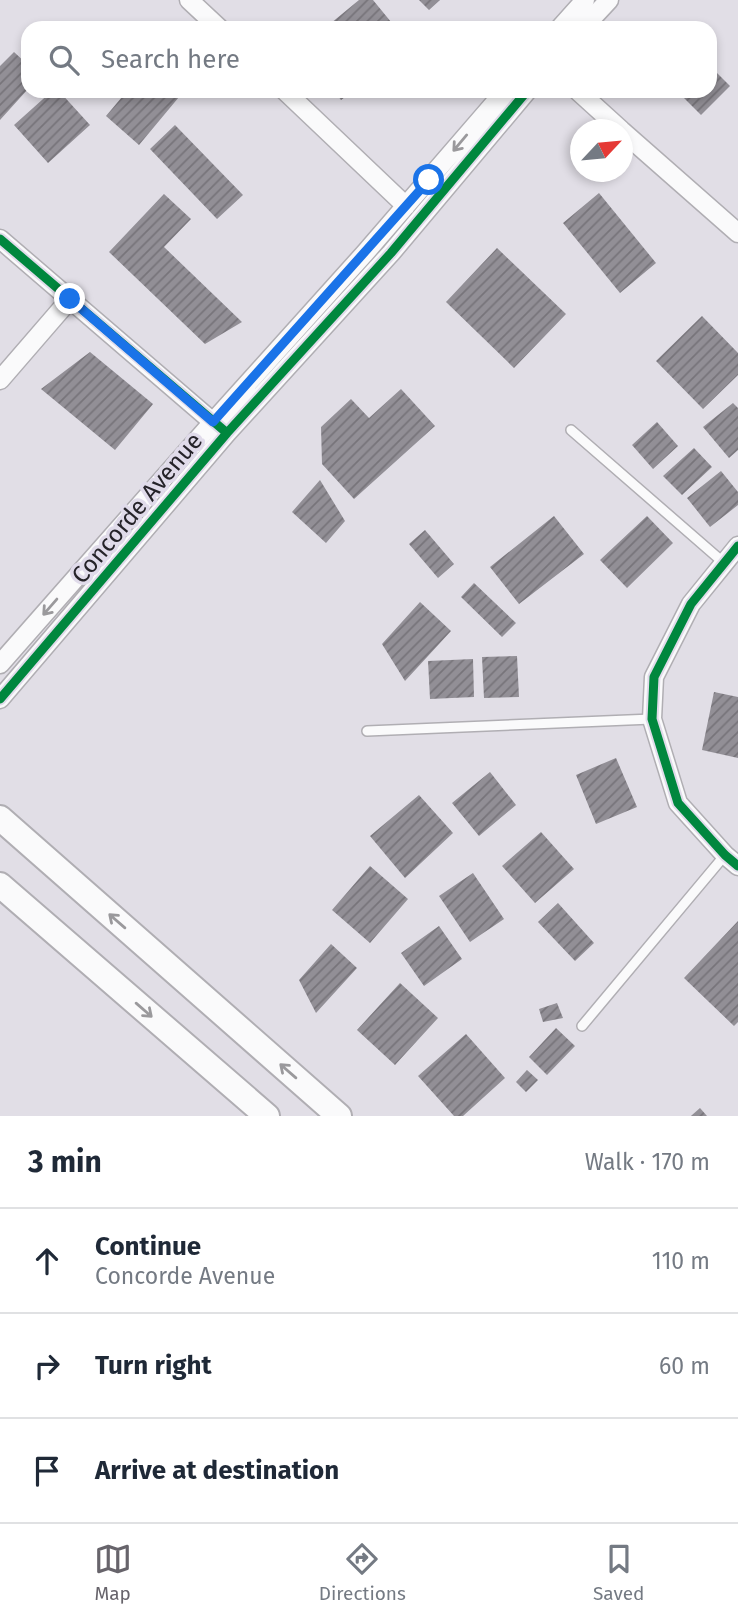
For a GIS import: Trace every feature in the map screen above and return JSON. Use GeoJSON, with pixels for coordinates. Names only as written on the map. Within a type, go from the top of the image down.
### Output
{"type":"FeatureCollection","features":[{"type":"Feature","properties":{"kind":"main road"},"geometry":{"type":"LineString","coordinates":[[0,818],[339,1116]]}},
{"type":"Feature","properties":{"kind":"main road"},"geometry":{"type":"LineString","coordinates":[[0,885],[267,1116]]}},
{"type":"Feature","properties":{"kind":"street"},"geometry":{"type":"LineString","coordinates":[[189,0],[212,21]]}},
{"type":"Feature","properties":{"kind":"street"},"geometry":{"type":"LineString","coordinates":[[566,21],[585,0]]}},
{"type":"Feature","properties":{"kind":"street"},"geometry":{"type":"LineString","coordinates":[[590,21],[609,0]]}},
{"type":"Feature","properties":{"kind":"street"},"geometry":{"type":"LineString","coordinates":[[292,98],[406,206]]}},
{"type":"Feature","properties":{"kind":"street","name":"Concorde Avenue"},"geometry":{"type":"LineString","coordinates":[[0,699],[220,427],[499,98]]}},
{"type":"Feature","properties":{"kind":"street","name":"Concorde Avenue"},"geometry":{"type":"LineString","coordinates":[[0,664],[220,427],[391,253],[521,98]]}},
{"type":"Feature","properties":{"kind":"street"},"geometry":{"type":"LineString","coordinates":[[586,98],[610,119]]}},
{"type":"Feature","properties":{"kind":"street"},"geometry":{"type":"LineString","coordinates":[[633,140],[738,233]]}},
{"type":"Feature","properties":{"kind":"street"},"geometry":{"type":"LineString","coordinates":[[0,239],[220,427]]}},
{"type":"Feature","properties":{"kind":"street"},"geometry":{"type":"LineString","coordinates":[[0,380],[70,299]]}},
{"type":"Feature","properties":{"kind":"street"},"geometry":{"type":"LineString","coordinates":[[735,863],[678,803],[652,719],[654,677],[691,604],[738,546]]}},
{"type":"Feature","properties":{"kind":"lane"},"geometry":{"type":"LineString","coordinates":[[570,430],[724,563]]}},
{"type":"Feature","properties":{"kind":"lane"},"geometry":{"type":"LineString","coordinates":[[368,732],[652,719]]}},
{"type":"Feature","properties":{"kind":"lane"},"geometry":{"type":"LineString","coordinates":[[582,1026],[735,863]]}},
{"type":"Feature","properties":{"kind":"building"},"geometry":{"type":"Polygon","coordinates":[[[359,0],[373,0],[390,21],[334,21],[359,0]]]}},
{"type":"Feature","properties":{"kind":"building"},"geometry":{"type":"Polygon","coordinates":[[[419,0],[440,0],[429,10],[419,0]]]}},
{"type":"Feature","properties":{"kind":"building"},"geometry":{"type":"Polygon","coordinates":[[[14,52],[21,58],[21,97],[0,120],[0,66],[14,52]]]}},
{"type":"Feature","properties":{"kind":"building"},"geometry":{"type":"Polygon","coordinates":[[[717,73],[730,86],[701,115],[684,98],[717,98],[717,73]]]}},
{"type":"Feature","properties":{"kind":"building"},"geometry":{"type":"Polygon","coordinates":[[[44,98],[65,98],[90,125],[48,163],[14,125],[44,98]]]}},
{"type":"Feature","properties":{"kind":"building"},"geometry":{"type":"Polygon","coordinates":[[[121,98],[178,98],[139,145],[106,116],[121,98]]]}},
{"type":"Feature","properties":{"kind":"building"},"geometry":{"type":"Polygon","coordinates":[[[175,125],[243,195],[217,219],[150,149],[175,125]]]}},
{"type":"Feature","properties":{"kind":"building"},"geometry":{"type":"Polygon","coordinates":[[[599,193],[656,263],[620,293],[563,223],[599,193]]]}},
{"type":"Feature","properties":{"kind":"building"},"geometry":{"type":"Polygon","coordinates":[[[164,194],[191,219],[164,247],[242,322],[205,344],[109,252],[164,194]]]}},
{"type":"Feature","properties":{"kind":"building"},"geometry":{"type":"Polygon","coordinates":[[[497,248],[566,314],[514,368],[446,302],[497,248]]]}},
{"type":"Feature","properties":{"kind":"building"},"geometry":{"type":"Polygon","coordinates":[[[702,316],[738,353],[738,375],[703,409],[656,361],[702,316]]]}},
{"type":"Feature","properties":{"kind":"building"},"geometry":{"type":"Polygon","coordinates":[[[90,352],[153,404],[115,450],[41,389],[90,352]]]}},
{"type":"Feature","properties":{"kind":"building"},"geometry":{"type":"Polygon","coordinates":[[[401,389],[435,426],[354,499],[322,464],[321,427],[351,399],[369,418],[401,389]]]}},
{"type":"Feature","properties":{"kind":"building"},"geometry":{"type":"Polygon","coordinates":[[[733,403],[738,408],[738,450],[729,458],[703,427],[733,403]]]}},
{"type":"Feature","properties":{"kind":"building"},"geometry":{"type":"Polygon","coordinates":[[[657,422],[678,446],[653,469],[632,445],[657,422]]]}},
{"type":"Feature","properties":{"kind":"building"},"geometry":{"type":"Polygon","coordinates":[[[694,448],[712,467],[682,495],[663,476],[694,448]]]}},
{"type":"Feature","properties":{"kind":"building"},"geometry":{"type":"Polygon","coordinates":[[[721,471],[738,492],[738,505],[710,527],[687,498],[721,471]]]}},
{"type":"Feature","properties":{"kind":"building"},"geometry":{"type":"Polygon","coordinates":[[[320,480],[345,521],[326,543],[292,512],[320,480]]]}},
{"type":"Feature","properties":{"kind":"building"},"geometry":{"type":"Polygon","coordinates":[[[554,516],[584,554],[519,604],[490,567],[554,516]]]}},
{"type":"Feature","properties":{"kind":"building"},"geometry":{"type":"Polygon","coordinates":[[[647,516],[673,543],[627,588],[600,560],[647,516]]]}},
{"type":"Feature","properties":{"kind":"building"},"geometry":{"type":"Polygon","coordinates":[[[425,530],[454,564],[438,578],[409,544],[425,530]]]}},
{"type":"Feature","properties":{"kind":"building"},"geometry":{"type":"Polygon","coordinates":[[[474,583],[516,623],[502,637],[461,597],[474,583]]]}},
{"type":"Feature","properties":{"kind":"building"},"geometry":{"type":"Polygon","coordinates":[[[420,602],[451,631],[405,681],[382,644],[420,602]]]}},
{"type":"Feature","properties":{"kind":"building"},"geometry":{"type":"Polygon","coordinates":[[[517,656],[519,697],[484,698],[482,657],[517,656]]]}},
{"type":"Feature","properties":{"kind":"building"},"geometry":{"type":"Polygon","coordinates":[[[473,659],[474,697],[430,699],[428,661],[473,659]]]}},
{"type":"Feature","properties":{"kind":"building"},"geometry":{"type":"Polygon","coordinates":[[[714,692],[738,697],[738,758],[702,750],[714,692]]]}},
{"type":"Feature","properties":{"kind":"building"},"geometry":{"type":"Polygon","coordinates":[[[616,758],[637,807],[596,824],[576,775],[616,758]]]}},
{"type":"Feature","properties":{"kind":"building"},"geometry":{"type":"Polygon","coordinates":[[[490,772],[516,805],[479,836],[452,803],[490,772]]]}},
{"type":"Feature","properties":{"kind":"building"},"geometry":{"type":"Polygon","coordinates":[[[419,795],[453,833],[405,878],[370,836],[419,795]]]}},
{"type":"Feature","properties":{"kind":"building"},"geometry":{"type":"Polygon","coordinates":[[[541,832],[574,869],[535,903],[502,866],[541,832]]]}},
{"type":"Feature","properties":{"kind":"building"},"geometry":{"type":"Polygon","coordinates":[[[370,866],[408,899],[370,943],[332,910],[370,866]]]}},
{"type":"Feature","properties":{"kind":"building"},"geometry":{"type":"Polygon","coordinates":[[[473,873],[504,919],[470,942],[439,896],[473,873]]]}},
{"type":"Feature","properties":{"kind":"building"},"geometry":{"type":"Polygon","coordinates":[[[558,903],[594,943],[575,961],[538,922],[558,903]]]}},
{"type":"Feature","properties":{"kind":"building"},"geometry":{"type":"Polygon","coordinates":[[[738,921],[738,1022],[734,1026],[684,978],[738,921]]]}},
{"type":"Feature","properties":{"kind":"building"},"geometry":{"type":"Polygon","coordinates":[[[439,926],[462,959],[424,986],[401,953],[439,926]]]}},
{"type":"Feature","properties":{"kind":"building"},"geometry":{"type":"Polygon","coordinates":[[[331,944],[357,968],[316,1013],[299,980],[331,944]]]}},
{"type":"Feature","properties":{"kind":"building"},"geometry":{"type":"Polygon","coordinates":[[[400,983],[438,1018],[395,1065],[357,1030],[400,983]]]}},
{"type":"Feature","properties":{"kind":"building"},"geometry":{"type":"Polygon","coordinates":[[[557,1003],[563,1018],[543,1022],[539,1009],[557,1003]]]}},
{"type":"Feature","properties":{"kind":"building"},"geometry":{"type":"Polygon","coordinates":[[[556,1028],[575,1046],[547,1075],[529,1057],[556,1028]]]}},
{"type":"Feature","properties":{"kind":"building"},"geometry":{"type":"Polygon","coordinates":[[[466,1034],[505,1078],[463,1116],[454,1116],[418,1076],[466,1034]]]}},
{"type":"Feature","properties":{"kind":"building"},"geometry":{"type":"Polygon","coordinates":[[[527,1070],[538,1080],[526,1092],[516,1082],[527,1070]]]}},
{"type":"Feature","properties":{"kind":"building"},"geometry":{"type":"Polygon","coordinates":[[[700,1108],[707,1116],[691,1116],[700,1108]]]}},
{"type":"Feature","properties":{"kind":"cycle path"},"geometry":{"type":"LineString","coordinates":[[0,699],[227,433],[391,253],[521,98]]}},
{"type":"Feature","properties":{"kind":"cycle path"},"geometry":{"type":"LineString","coordinates":[[0,239],[227,433]]}},
{"type":"Feature","properties":{"kind":"cycle path"},"geometry":{"type":"LineString","coordinates":[[738,546],[691,604],[654,677],[652,719],[678,803],[738,866]]}},
{"type":"Feature","properties":{"kind":"route"},"geometry":{"type":"LineString","coordinates":[[70,299],[213,422],[429,180]]}}]}
